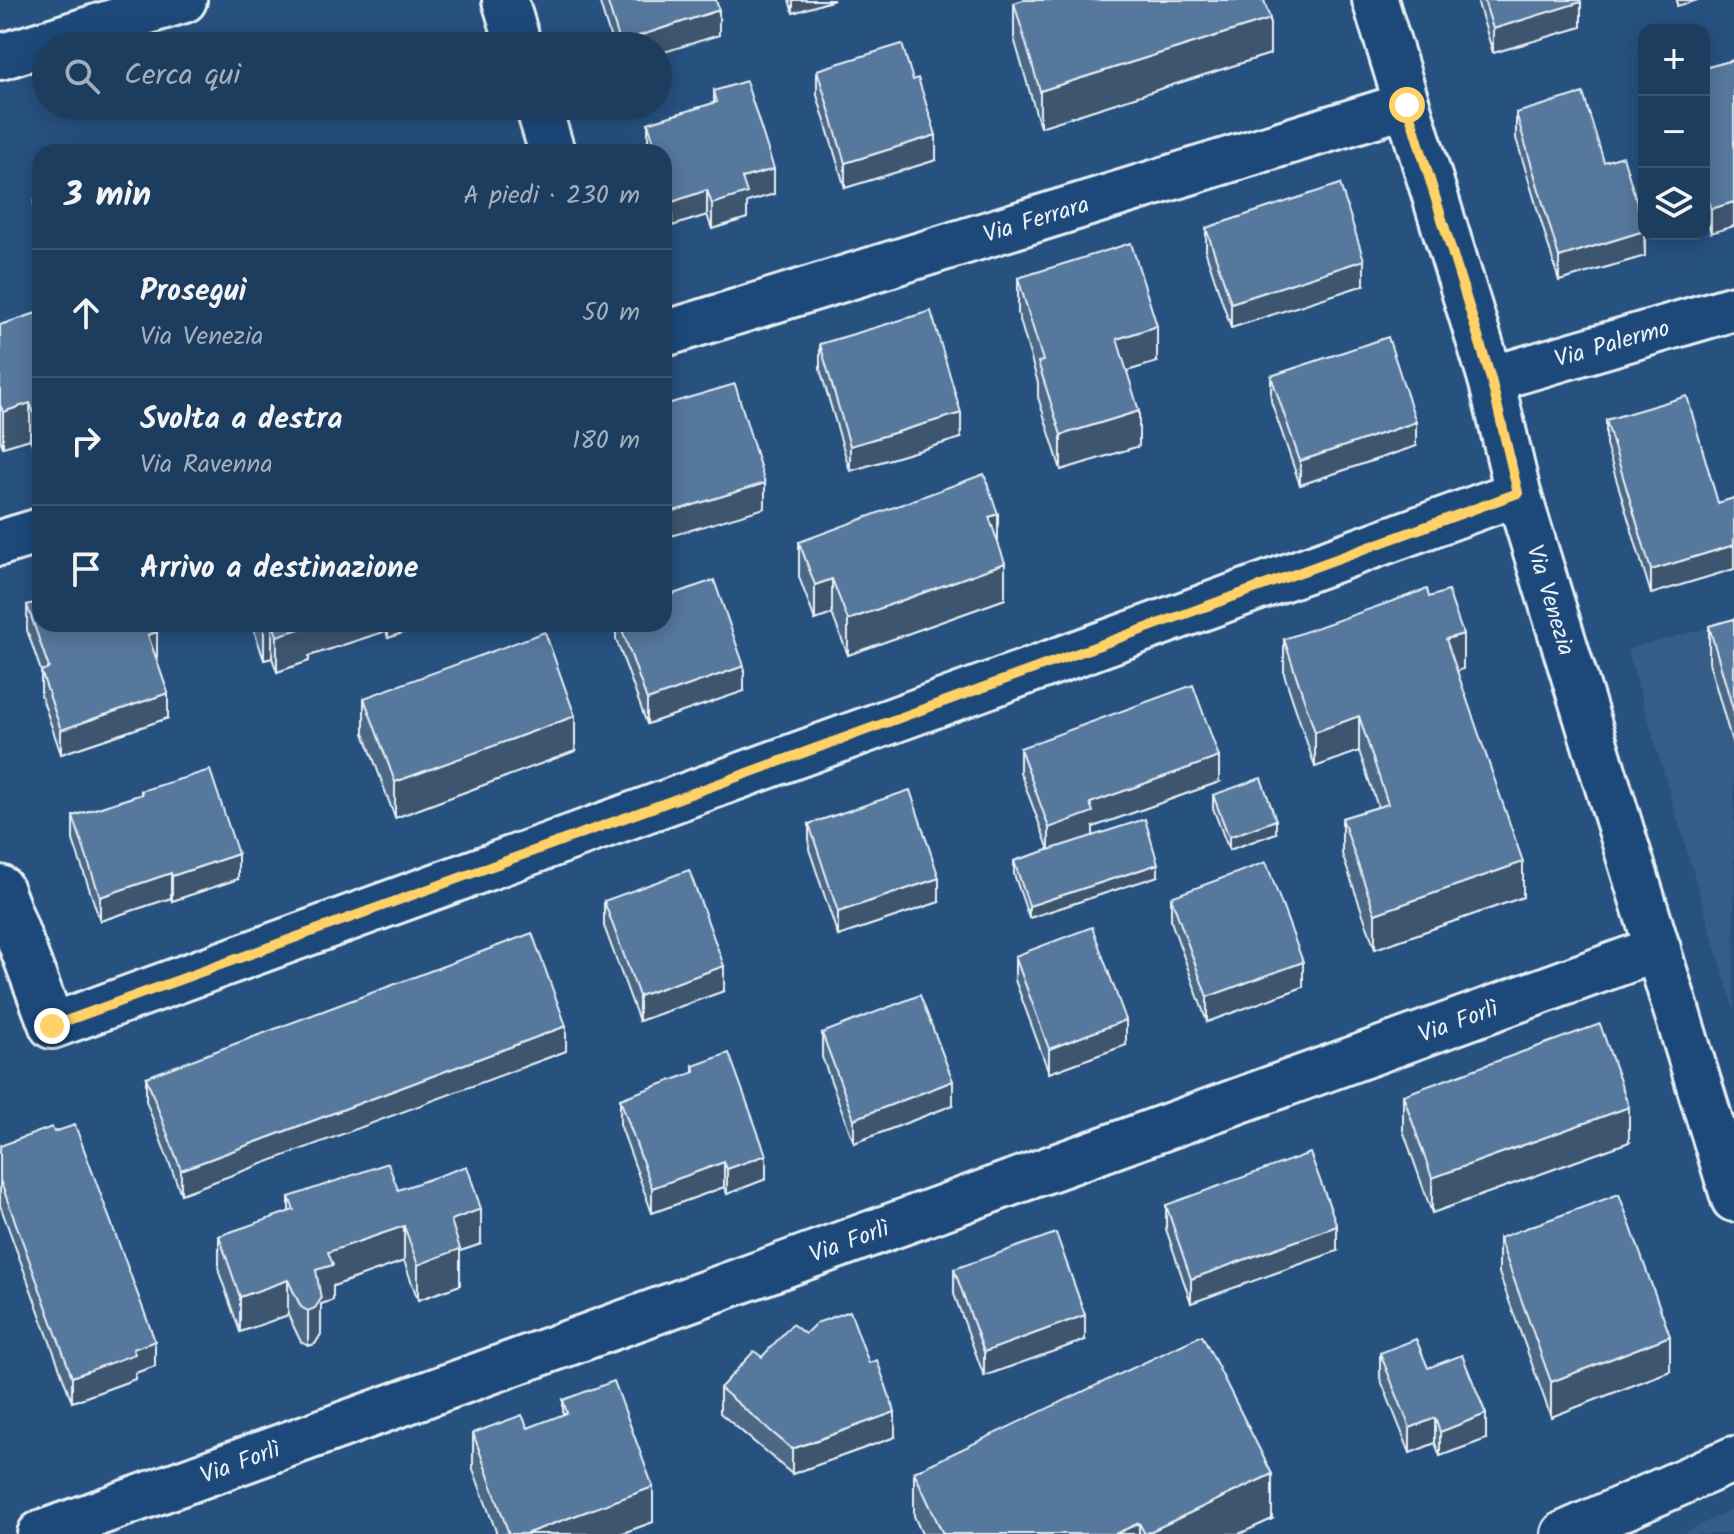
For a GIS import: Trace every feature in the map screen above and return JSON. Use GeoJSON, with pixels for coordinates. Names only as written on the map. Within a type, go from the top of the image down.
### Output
{"type":"FeatureCollection","features":[{"type":"Feature","properties":{"kind":"street"},"geometry":{"type":"LineString","coordinates":[[81,32],[184,0]]}},
{"type":"Feature","properties":{"kind":"street"},"geometry":{"type":"LineString","coordinates":[[505,0],[515,32]]}},
{"type":"Feature","properties":{"kind":"street","name":"Via Venezia"},"geometry":{"type":"LineString","coordinates":[[1375,0],[1491,379],[1518,493],[1734,1199]]}},
{"type":"Feature","properties":{"kind":"street"},"geometry":{"type":"LineString","coordinates":[[0,57],[32,47]]}},
{"type":"Feature","properties":{"kind":"street","name":"Via Ferrara"},"geometry":{"type":"LineString","coordinates":[[672,332],[1407,105]]}},
{"type":"Feature","properties":{"kind":"street"},"geometry":{"type":"LineString","coordinates":[[542,120],[550,144]]}},
{"type":"Feature","properties":{"kind":"street","name":"Via Palermo"},"geometry":{"type":"LineString","coordinates":[[1491,379],[1734,308]]}},
{"type":"Feature","properties":{"kind":"street"},"geometry":{"type":"LineString","coordinates":[[0,888],[52,1026],[1518,493]]}},
{"type":"Feature","properties":{"kind":"street"},"geometry":{"type":"LineString","coordinates":[[0,543],[32,533]]}},
{"type":"Feature","properties":{"kind":"street","name":"Via Forlì"},"geometry":{"type":"LineString","coordinates":[[40,1534],[1658,949]]}},
{"type":"Feature","properties":{"kind":"street"},"geometry":{"type":"LineString","coordinates":[[1564,1534],[1734,1459]]}},
{"type":"Feature","properties":{"kind":"shaded area"},"geometry":{"type":"Polygon","coordinates":[[[1734,621],[1734,1010],[1627,649],[1734,621]]]}},
{"type":"Feature","properties":{"kind":"shaded area"},"geometry":{"type":"Polygon","coordinates":[[[1734,1508],[1734,1534],[1682,1534],[1734,1508]]]}},
{"type":"Feature","properties":{"kind":"building"},"geometry":{"type":"Polygon","coordinates":[[[607,0],[716,0],[719,10],[651,32],[617,32],[607,0]]]}},
{"type":"Feature","properties":{"kind":"building"},"geometry":{"type":"Polygon","coordinates":[[[1023,0],[1264,0],[1270,19],[1040,91],[1014,3],[1023,0]]]}},
{"type":"Feature","properties":{"kind":"building"},"geometry":{"type":"Polygon","coordinates":[[[1484,0],[1580,0],[1581,2],[1493,29],[1484,0]]]}},
{"type":"Feature","properties":{"kind":"building"},"geometry":{"type":"Polygon","coordinates":[[[902,44],[913,80],[918,78],[936,135],[845,163],[817,70],[902,44]]]}},
{"type":"Feature","properties":{"kind":"building"},"geometry":{"type":"Polygon","coordinates":[[[1734,60],[1734,202],[1711,209],[1710,205],[1710,66],[1734,60]]]}},
{"type":"Feature","properties":{"kind":"building"},"geometry":{"type":"Polygon","coordinates":[[[746,81],[774,169],[742,178],[747,193],[712,204],[707,190],[672,202],[672,144],[655,144],[648,123],[672,120],[672,116],[717,102],[714,91],[746,81]]]}},
{"type":"Feature","properties":{"kind":"building"},"geometry":{"type":"Polygon","coordinates":[[[1583,93],[1604,162],[1623,156],[1638,207],[1638,233],[1559,257],[1516,113],[1583,93]]]}},
{"type":"Feature","properties":{"kind":"building"},"geometry":{"type":"Polygon","coordinates":[[[1340,184],[1364,260],[1231,303],[1206,228],[1340,184]]]}},
{"type":"Feature","properties":{"kind":"building"},"geometry":{"type":"Polygon","coordinates":[[[1131,243],[1157,326],[1117,339],[1139,411],[1061,435],[1038,362],[1043,361],[1018,278],[1131,243]]]}},
{"type":"Feature","properties":{"kind":"building"},"geometry":{"type":"Polygon","coordinates":[[[931,311],[961,413],[850,446],[820,344],[931,311]]]}},
{"type":"Feature","properties":{"kind":"building"},"geometry":{"type":"Polygon","coordinates":[[[32,315],[32,408],[30,403],[3,412],[0,404],[0,325],[32,315]]]}},
{"type":"Feature","properties":{"kind":"building"},"geometry":{"type":"Polygon","coordinates":[[[1388,337],[1416,422],[1300,461],[1271,376],[1388,337]]]}},
{"type":"Feature","properties":{"kind":"building"},"geometry":{"type":"Polygon","coordinates":[[[735,384],[765,483],[672,512],[672,403],[735,384]]]}},
{"type":"Feature","properties":{"kind":"building"},"geometry":{"type":"Polygon","coordinates":[[[1687,396],[1718,503],[1734,498],[1734,545],[1651,570],[1606,420],[1687,396]]]}},
{"type":"Feature","properties":{"kind":"building"},"geometry":{"type":"Polygon","coordinates":[[[984,474],[998,514],[989,517],[1005,563],[848,620],[832,579],[815,585],[799,542],[984,474]]]}},
{"type":"Feature","properties":{"kind":"building"},"geometry":{"type":"Polygon","coordinates":[[[714,580],[744,666],[647,700],[623,632],[672,632],[672,594],[714,580]]]}},
{"type":"Feature","properties":{"kind":"building"},"geometry":{"type":"Polygon","coordinates":[[[1427,589],[1429,597],[1448,591],[1463,634],[1446,639],[1523,862],[1375,914],[1342,818],[1388,804],[1359,716],[1315,732],[1284,639],[1427,589]]]}},
{"type":"Feature","properties":{"kind":"building"},"geometry":{"type":"Polygon","coordinates":[[[1734,619],[1734,713],[1709,626],[1734,619]]]}},
{"type":"Feature","properties":{"kind":"building"},"geometry":{"type":"Polygon","coordinates":[[[36,632],[157,632],[148,635],[168,693],[61,730],[41,671],[49,668],[36,632]]]}},
{"type":"Feature","properties":{"kind":"building"},"geometry":{"type":"Polygon","coordinates":[[[545,632],[575,716],[395,782],[364,698],[545,632]]]}},
{"type":"Feature","properties":{"kind":"building"},"geometry":{"type":"Polygon","coordinates":[[[1193,685],[1219,757],[1090,803],[1093,812],[1049,828],[1020,748],[1193,685]]]}},
{"type":"Feature","properties":{"kind":"building"},"geometry":{"type":"Polygon","coordinates":[[[210,770],[238,854],[100,897],[73,816],[210,770]]]}},
{"type":"Feature","properties":{"kind":"building"},"geometry":{"type":"Polygon","coordinates":[[[1261,778],[1276,820],[1229,837],[1213,795],[1261,778]]]}},
{"type":"Feature","properties":{"kind":"building"},"geometry":{"type":"Polygon","coordinates":[[[910,790],[939,878],[838,912],[809,824],[910,790]]]}},
{"type":"Feature","properties":{"kind":"building"},"geometry":{"type":"Polygon","coordinates":[[[1145,819],[1158,864],[1029,906],[1014,861],[1145,819]]]}},
{"type":"Feature","properties":{"kind":"building"},"geometry":{"type":"Polygon","coordinates":[[[1266,862],[1303,962],[1207,997],[1171,897],[1266,862]]]}},
{"type":"Feature","properties":{"kind":"building"},"geometry":{"type":"Polygon","coordinates":[[[689,870],[724,966],[639,996],[604,901],[689,870]]]}},
{"type":"Feature","properties":{"kind":"building"},"geometry":{"type":"Polygon","coordinates":[[[1092,927],[1126,1020],[1049,1049],[1015,956],[1092,927]]]}},
{"type":"Feature","properties":{"kind":"building"},"geometry":{"type":"Polygon","coordinates":[[[532,933],[566,1026],[181,1170],[146,1077],[532,933]]]}},
{"type":"Feature","properties":{"kind":"building"},"geometry":{"type":"Polygon","coordinates":[[[920,995],[953,1081],[854,1119],[822,1033],[920,995]]]}},
{"type":"Feature","properties":{"kind":"building"},"geometry":{"type":"Polygon","coordinates":[[[1600,1024],[1629,1107],[1432,1178],[1403,1095],[1600,1024]]]}},
{"type":"Feature","properties":{"kind":"building"},"geometry":{"type":"Polygon","coordinates":[[[729,1053],[766,1155],[727,1169],[724,1162],[652,1188],[620,1099],[695,1072],[693,1066],[729,1053]]]}},
{"type":"Feature","properties":{"kind":"building"},"geometry":{"type":"Polygon","coordinates":[[[75,1125],[155,1341],[133,1349],[135,1354],[72,1377],[0,1180],[0,1146],[52,1127],[54,1132],[75,1125]]]}},
{"type":"Feature","properties":{"kind":"building"},"geometry":{"type":"Polygon","coordinates":[[[1310,1153],[1337,1226],[1191,1279],[1166,1205],[1310,1153]]]}},
{"type":"Feature","properties":{"kind":"building"},"geometry":{"type":"Polygon","coordinates":[[[388,1163],[398,1190],[467,1166],[481,1209],[451,1220],[460,1249],[418,1265],[404,1226],[328,1252],[333,1265],[316,1270],[321,1299],[315,1308],[308,1311],[301,1307],[288,1280],[240,1297],[219,1236],[294,1210],[289,1197],[388,1163]]]}},
{"type":"Feature","properties":{"kind":"building"},"geometry":{"type":"Polygon","coordinates":[[[1619,1194],[1670,1336],[1551,1382],[1499,1238],[1619,1194]]]}},
{"type":"Feature","properties":{"kind":"building"},"geometry":{"type":"Polygon","coordinates":[[[1056,1233],[1085,1315],[984,1352],[954,1269],[1056,1233]]]}},
{"type":"Feature","properties":{"kind":"building"},"geometry":{"type":"Polygon","coordinates":[[[850,1311],[869,1363],[877,1360],[895,1412],[792,1449],[720,1388],[754,1351],[762,1357],[792,1324],[805,1334],[816,1323],[850,1311]]]}},
{"type":"Feature","properties":{"kind":"building"},"geometry":{"type":"Polygon","coordinates":[[[1202,1335],[1272,1474],[1145,1534],[1139,1523],[1115,1534],[943,1534],[914,1472],[1202,1335]]]}},
{"type":"Feature","properties":{"kind":"building"},"geometry":{"type":"Polygon","coordinates":[[[1416,1339],[1428,1368],[1462,1355],[1486,1414],[1440,1432],[1435,1418],[1410,1428],[1380,1353],[1416,1339]]]}},
{"type":"Feature","properties":{"kind":"building"},"geometry":{"type":"Polygon","coordinates":[[[614,1381],[653,1487],[525,1534],[509,1534],[473,1433],[522,1415],[528,1428],[567,1413],[563,1400],[614,1381]]]}},
{"type":"Feature","properties":{"kind":"route"},"geometry":{"type":"LineString","coordinates":[[52,1026],[1518,493],[1491,379],[1407,105]]}}]}
